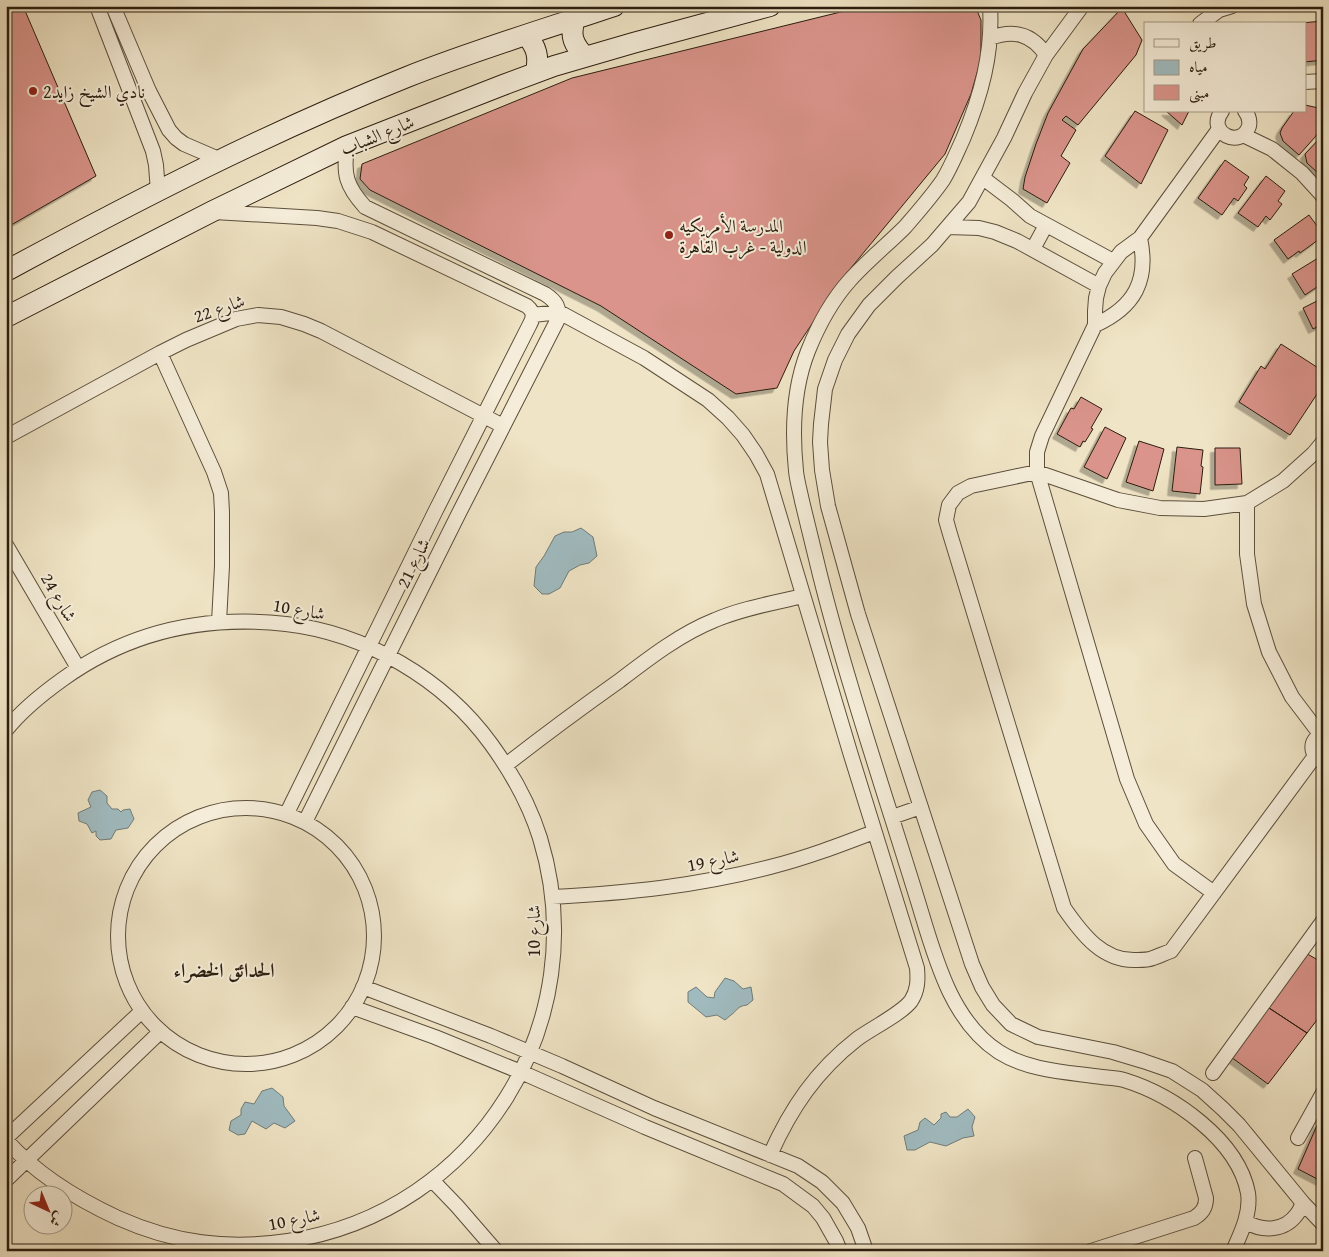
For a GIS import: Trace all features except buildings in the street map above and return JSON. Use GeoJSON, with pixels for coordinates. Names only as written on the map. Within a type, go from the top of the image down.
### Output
{"type":"FeatureCollection","features":[{"type":"Feature","properties":{"kind":"street"},"geometry":{"type":"LineString","coordinates":[[97,6],[154,151],[158,192]]}},
{"type":"Feature","properties":{"kind":"street"},"geometry":{"type":"LineString","coordinates":[[113,6],[149,91],[170,130],[184,144],[221,160]]}},
{"type":"Feature","properties":{"kind":"street"},"geometry":{"type":"LineString","coordinates":[[6,271],[95,223],[282,130],[459,58],[614,6]]}},
{"type":"Feature","properties":{"kind":"street","name":"شارع الشباب"},"geometry":{"type":"LineString","coordinates":[[6,317],[347,146],[536,72],[770,6]]}},
{"type":"Feature","properties":{"kind":"street"},"geometry":{"type":"LineString","coordinates":[[990,6],[990,38],[982,84],[973,115],[943,180],[902,230],[848,282],[824,317],[807,353],[798,386],[795,410],[796,474],[832,624],[943,978],[960,1012],[972,1028],[1000,1053],[1024,1064],[1122,1080],[1173,1102],[1214,1134],[1230,1152],[1241,1173],[1248,1196],[1246,1222],[1233,1251]]}},
{"type":"Feature","properties":{"kind":"street"},"geometry":{"type":"LineString","coordinates":[[1082,6],[1046,55],[983,178],[968,202],[932,245],[869,305],[848,334],[835,360],[826,389],[821,424],[822,470],[828,506],[858,614],[972,964],[982,987],[993,1005],[1011,1024],[1038,1037],[1113,1052],[1135,1059],[1172,1071],[1202,1090],[1239,1125],[1303,1203],[1323,1224]]}},
{"type":"Feature","properties":{"kind":"street"},"geometry":{"type":"LineString","coordinates":[[1203,22],[1219,10],[1232,6]]}},
{"type":"Feature","properties":{"kind":"street"},"geometry":{"type":"LineString","coordinates":[[575,20],[572,28],[572,38],[577,48],[585,57]]}},
{"type":"Feature","properties":{"kind":"street"},"geometry":{"type":"LineString","coordinates":[[990,38],[999,34],[1017,34],[1034,41],[1046,55]]}},
{"type":"Feature","properties":{"kind":"street"},"geometry":{"type":"LineString","coordinates":[[526,35],[533,42],[537,52],[536,72]]}},
{"type":"Feature","properties":{"kind":"street"},"geometry":{"type":"LineString","coordinates":[[1306,82],[1323,81]]}},
{"type":"Feature","properties":{"kind":"street"},"geometry":{"type":"LineString","coordinates":[[1221,112],[1218,122],[1219,129],[1229,138],[1236,138],[1248,130],[1250,122],[1248,112]]}},
{"type":"Feature","properties":{"kind":"street"},"geometry":{"type":"LineString","coordinates":[[1214,893],[1174,864],[1146,824],[1127,779],[1037,472],[1037,452],[1042,436],[1095,325],[1094,311],[1096,298],[1105,273],[1125,248],[1140,238],[1219,129]]}},
{"type":"Feature","properties":{"kind":"street"},"geometry":{"type":"LineString","coordinates":[[1243,135],[1272,149],[1302,173],[1323,196]]}},
{"type":"Feature","properties":{"kind":"street"},"geometry":{"type":"LineString","coordinates":[[347,146],[344,163],[347,180],[354,195],[365,207],[545,294],[556,304],[558,316]]}},
{"type":"Feature","properties":{"kind":"street"},"geometry":{"type":"LineString","coordinates":[[983,178],[1030,216],[1112,262]]}},
{"type":"Feature","properties":{"kind":"street"},"geometry":{"type":"LineString","coordinates":[[213,212],[317,218],[338,221],[372,232],[527,306],[532,311],[532,319],[558,316],[644,358],[708,400],[728,418],[756,454],[767,474],[874,832],[917,968],[918,982],[910,1002],[902,1010],[858,1039],[835,1058],[815,1079],[792,1111],[770,1155]]}},
{"type":"Feature","properties":{"kind":"street"},"geometry":{"type":"LineString","coordinates":[[1033,249],[1046,225]]}},
{"type":"Feature","properties":{"kind":"street"},"geometry":{"type":"LineString","coordinates":[[948,227],[978,228],[1010,238],[1100,286]]}},
{"type":"Feature","properties":{"kind":"street"},"geometry":{"type":"LineString","coordinates":[[1095,325],[1109,319],[1122,310],[1132,298],[1139,284],[1143,269],[1143,253],[1140,238]]}},
{"type":"Feature","properties":{"kind":"street","name":"شارع 22"},"geometry":{"type":"LineString","coordinates":[[6,437],[186,340],[236,319],[258,315],[281,317],[304,324],[503,426]]}},
{"type":"Feature","properties":{"kind":"street","name":"شارع 21"},"geometry":{"type":"LineString","coordinates":[[305,822],[558,316]]}},
{"type":"Feature","properties":{"kind":"street","name":"شارع 21"},"geometry":{"type":"LineString","coordinates":[[287,813],[532,319]]}},
{"type":"Feature","properties":{"kind":"street"},"geometry":{"type":"LineString","coordinates":[[160,353],[214,472],[221,493],[222,566],[219,622]]}},
{"type":"Feature","properties":{"kind":"street"},"geometry":{"type":"LineString","coordinates":[[1248,503],[1247,554],[1254,604],[1269,652],[1292,697],[1322,734],[1314,740],[1312,748],[1319,758],[1171,950],[1151,959],[1130,960],[1109,955],[1091,942],[1064,908],[946,520],[950,505],[958,493],[971,486],[1037,472],[1118,500],[1160,508],[1204,509],[1248,503],[1282,481],[1313,454],[1323,442]]}},
{"type":"Feature","properties":{"kind":"street","name":"شارع 24"},"geometry":{"type":"LineString","coordinates":[[6,545],[78,668]]}},
{"type":"Feature","properties":{"kind":"street"},"geometry":{"type":"LineString","coordinates":[[506,765],[661,650],[687,633],[714,620],[743,610],[803,596]]}},
{"type":"Feature","properties":{"kind":"street","name":"شارع 10"},"geometry":{"type":"LineString","coordinates":[[6,730],[12,722],[44,693],[78,668],[123,645],[146,636],[182,627],[219,622],[259,621],[299,626],[334,634],[388,656],[423,678],[454,703],[482,732],[506,765],[519,788],[539,836],[547,866],[552,897],[554,936],[551,976],[543,1015],[530,1052],[504,1103],[483,1131],[459,1157],[432,1180],[402,1200],[371,1217],[312,1244],[170,1244],[94,1207],[26,1161],[6,1139]]}},
{"type":"Feature","properties":{"kind":"street"},"geometry":{"type":"LineString","coordinates":[[892,817],[921,806]]}},
{"type":"Feature","properties":{"kind":"street"},"geometry":{"type":"LineString","coordinates":[[250,807],[287,813],[305,822],[336,844],[359,875],[372,912],[373,950],[363,988],[352,1007],[334,1028],[313,1045],[288,1057],[262,1063],[234,1064],[208,1058],[183,1048],[160,1032],[142,1011],[126,981],[118,948],[119,913],[130,881],[151,850],[179,826],[213,811],[250,807]]}},
{"type":"Feature","properties":{"kind":"street","name":"شارع 19"},"geometry":{"type":"LineString","coordinates":[[552,897],[608,894],[663,888],[717,879],[770,867],[823,851],[874,832]]}},
{"type":"Feature","properties":{"kind":"street"},"geometry":{"type":"LineString","coordinates":[[1213,1073],[1323,921]]}},
{"type":"Feature","properties":{"kind":"street"},"geometry":{"type":"LineString","coordinates":[[363,988],[491,1036],[654,1108],[798,1166],[822,1182],[843,1203],[858,1228],[866,1251]]}},
{"type":"Feature","properties":{"kind":"street"},"geometry":{"type":"LineString","coordinates":[[352,1007],[435,1037],[521,1072],[783,1184],[813,1206],[823,1218],[840,1251]]}},
{"type":"Feature","properties":{"kind":"street"},"geometry":{"type":"LineString","coordinates":[[6,1139],[142,1011]]}},
{"type":"Feature","properties":{"kind":"street"},"geometry":{"type":"LineString","coordinates":[[6,1180],[160,1032]]}},
{"type":"Feature","properties":{"kind":"street"},"geometry":{"type":"LineString","coordinates":[[1298,1138],[1323,1093]]}},
{"type":"Feature","properties":{"kind":"street"},"geometry":{"type":"LineString","coordinates":[[1090,1251],[1200,1215],[1204,1210],[1206,1198],[1195,1158]]}},
{"type":"Feature","properties":{"kind":"street"},"geometry":{"type":"LineString","coordinates":[[432,1180],[496,1251]]}},
{"type":"Feature","properties":{"kind":"street"},"geometry":{"type":"LineString","coordinates":[[1246,1222],[1254,1227],[1278,1228],[1289,1222],[1297,1214],[1303,1203]]}},
{"type":"Feature","properties":{"kind":"water"},"geometry":{"type":"Polygon","coordinates":[[[581,528],[593,537],[597,556],[589,563],[569,571],[560,588],[549,594],[542,594],[534,586],[536,567],[555,536],[581,528]]]}},
{"type":"Feature","properties":{"kind":"water"},"geometry":{"type":"Polygon","coordinates":[[[100,790],[107,796],[107,803],[112,809],[118,809],[121,812],[130,809],[134,819],[128,828],[116,830],[111,839],[100,840],[96,836],[96,831],[92,833],[87,824],[79,821],[78,813],[91,807],[88,800],[92,792],[100,790]]]}},
{"type":"Feature","properties":{"kind":"water"},"geometry":{"type":"Polygon","coordinates":[[[725,978],[734,981],[743,989],[751,987],[753,1000],[739,1008],[725,1020],[717,1015],[706,1017],[688,1002],[688,992],[696,987],[707,997],[714,998],[715,992],[725,978]]]}},
{"type":"Feature","properties":{"kind":"water"},"geometry":{"type":"Polygon","coordinates":[[[272,1088],[283,1097],[284,1106],[295,1121],[285,1128],[274,1123],[266,1129],[252,1121],[245,1134],[238,1135],[229,1130],[231,1121],[241,1115],[241,1109],[245,1102],[254,1104],[262,1091],[272,1088]]]}},
{"type":"Feature","properties":{"kind":"water"},"geometry":{"type":"Polygon","coordinates":[[[968,1109],[975,1117],[972,1127],[974,1136],[963,1138],[946,1146],[930,1142],[915,1150],[907,1150],[904,1136],[918,1130],[920,1122],[925,1118],[934,1125],[941,1118],[941,1114],[946,1112],[950,1117],[957,1117],[968,1109]]]}},
{"type":"Feature","properties":{"kind":"place","name":"نادي الشيخ زايد2"},"geometry":{"type":"Point","coordinates":[33,91]}},
{"type":"Feature","properties":{"kind":"place","name":"المدرسة الأمريكيه الدولية - غرب القاهرة"},"geometry":{"type":"Point","coordinates":[669,235]}},
{"type":"Feature","properties":{"kind":"district","name":"الحدائق الخضراء"},"geometry":{"type":"Point","coordinates":[224,969]}}]}
